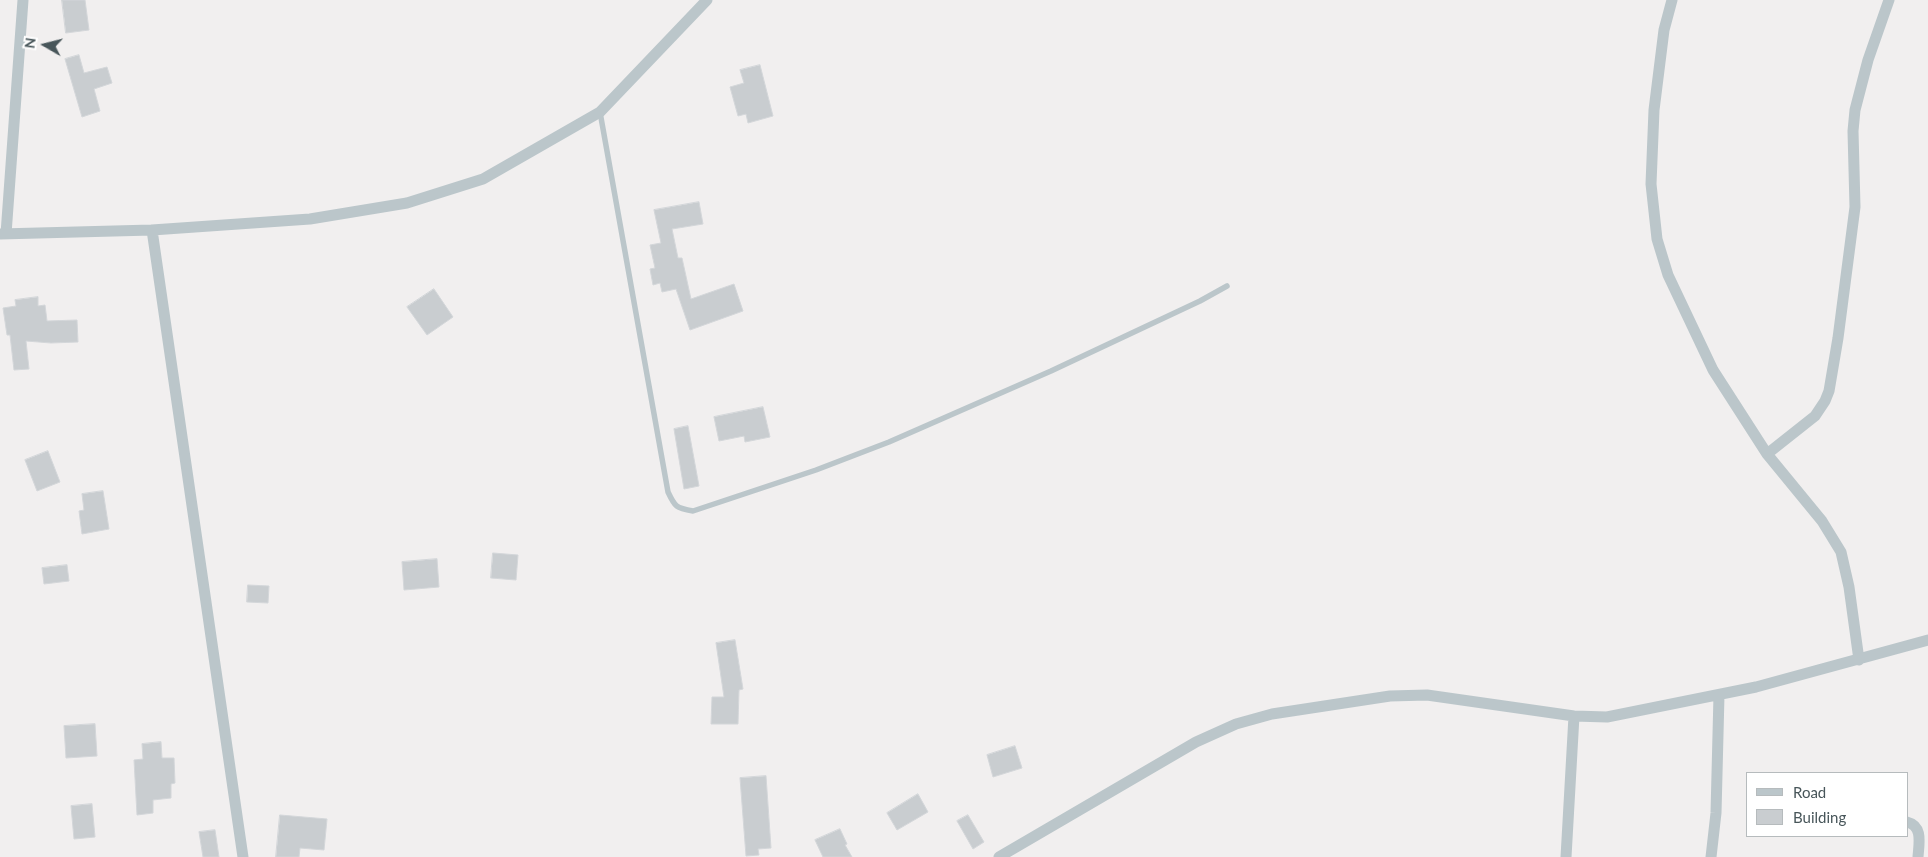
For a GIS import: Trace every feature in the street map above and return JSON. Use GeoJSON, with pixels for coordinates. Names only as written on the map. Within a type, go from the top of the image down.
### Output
{"type":"FeatureCollection","features":[{"type":"Feature","properties":{"kind":"street"},"geometry":{"type":"LineString","coordinates":[[23,0],[3,234],[152,230],[310,219],[407,203],[483,179],[600,112],[707,0]]}},
{"type":"Feature","properties":{"kind":"street"},"geometry":{"type":"LineString","coordinates":[[1672,0],[1664,30],[1654,110],[1651,184],[1657,238],[1668,275],[1713,370],[1767,454],[1822,521],[1842,552],[1859,660]]}},
{"type":"Feature","properties":{"kind":"street"},"geometry":{"type":"LineString","coordinates":[[1767,454],[1814,416],[1825,401],[1829,391],[1855,207],[1853,131],[1855,110],[1868,60],[1889,0]]}},
{"type":"Feature","properties":{"kind":"street"},"geometry":{"type":"LineString","coordinates":[[152,230],[243,857]]}},
{"type":"Feature","properties":{"kind":"street"},"geometry":{"type":"LineString","coordinates":[[999,857],[1196,742],[1236,724],[1272,714],[1390,696],[1427,695],[1574,716],[1606,717],[1719,695],[1859,660],[1928,640]]}},
{"type":"Feature","properties":{"kind":"street"},"geometry":{"type":"LineString","coordinates":[[1711,857],[1716,813],[1719,695]]}},
{"type":"Feature","properties":{"kind":"street"},"geometry":{"type":"LineString","coordinates":[[1566,857],[1574,716]]}},
{"type":"Feature","properties":{"kind":"street"},"geometry":{"type":"LineString","coordinates":[[1908,822],[1918,829],[1918,857]]}},
{"type":"Feature","properties":{"kind":"lane"},"geometry":{"type":"LineString","coordinates":[[600,112],[668,492],[674,505],[681,509],[693,511],[816,470],[889,442],[1051,371],[1200,301],[1227,286]]}},
{"type":"Feature","properties":{"kind":"building"},"geometry":{"type":"Polygon","coordinates":[[[62,0],[85,0],[89,30],[66,33],[62,0]]]}},
{"type":"Feature","properties":{"kind":"building"},"geometry":{"type":"Polygon","coordinates":[[[79,55],[84,73],[107,67],[112,83],[94,89],[100,111],[82,117],[65,59],[79,55]]]}},
{"type":"Feature","properties":{"kind":"building"},"geometry":{"type":"Polygon","coordinates":[[[760,65],[773,116],[748,123],[746,114],[738,116],[730,87],[744,83],[740,70],[760,65]]]}},
{"type":"Feature","properties":{"kind":"building"},"geometry":{"type":"Polygon","coordinates":[[[699,202],[703,224],[672,229],[678,258],[682,258],[691,299],[734,284],[743,311],[690,330],[676,289],[662,292],[660,283],[653,285],[650,269],[655,268],[650,245],[661,243],[654,210],[699,202]]]}},
{"type":"Feature","properties":{"kind":"building"},"geometry":{"type":"Polygon","coordinates":[[[434,289],[453,317],[427,335],[407,307],[434,289]]]}},
{"type":"Feature","properties":{"kind":"building"},"geometry":{"type":"Polygon","coordinates":[[[38,297],[38,306],[45,305],[47,321],[77,320],[78,342],[51,343],[26,341],[29,369],[14,370],[10,335],[7,335],[3,308],[16,306],[15,300],[38,297]]]}},
{"type":"Feature","properties":{"kind":"building"},"geometry":{"type":"Polygon","coordinates":[[[763,407],[770,437],[745,442],[744,436],[719,441],[714,417],[763,407]]]}},
{"type":"Feature","properties":{"kind":"building"},"geometry":{"type":"Polygon","coordinates":[[[688,426],[699,486],[684,489],[674,429],[688,426]]]}},
{"type":"Feature","properties":{"kind":"building"},"geometry":{"type":"Polygon","coordinates":[[[48,451],[60,482],[37,491],[25,460],[48,451]]]}},
{"type":"Feature","properties":{"kind":"building"},"geometry":{"type":"Polygon","coordinates":[[[103,491],[109,529],[82,534],[79,511],[84,510],[82,494],[103,491]]]}},
{"type":"Feature","properties":{"kind":"building"},"geometry":{"type":"Polygon","coordinates":[[[493,553],[518,555],[516,580],[491,578],[493,553]]]}},
{"type":"Feature","properties":{"kind":"building"},"geometry":{"type":"Polygon","coordinates":[[[437,559],[439,587],[404,590],[402,562],[437,559]]]}},
{"type":"Feature","properties":{"kind":"building"},"geometry":{"type":"Polygon","coordinates":[[[67,565],[69,581],[44,584],[42,568],[67,565]]]}},
{"type":"Feature","properties":{"kind":"building"},"geometry":{"type":"Polygon","coordinates":[[[248,585],[269,586],[268,603],[247,602],[248,585]]]}},
{"type":"Feature","properties":{"kind":"building"},"geometry":{"type":"Polygon","coordinates":[[[735,640],[743,689],[739,690],[738,724],[711,724],[712,697],[724,697],[716,643],[735,640]]]}},
{"type":"Feature","properties":{"kind":"building"},"geometry":{"type":"Polygon","coordinates":[[[95,724],[97,756],[66,758],[64,726],[95,724]]]}},
{"type":"Feature","properties":{"kind":"building"},"geometry":{"type":"Polygon","coordinates":[[[161,742],[162,758],[174,758],[175,783],[171,784],[171,798],[153,800],[153,813],[137,815],[134,760],[143,759],[142,744],[161,742]]]}},
{"type":"Feature","properties":{"kind":"building"},"geometry":{"type":"Polygon","coordinates":[[[1015,746],[1022,768],[993,777],[987,755],[1015,746]]]}},
{"type":"Feature","properties":{"kind":"building"},"geometry":{"type":"Polygon","coordinates":[[[766,776],[771,848],[758,849],[759,855],[746,856],[740,778],[766,776]]]}},
{"type":"Feature","properties":{"kind":"building"},"geometry":{"type":"Polygon","coordinates":[[[918,794],[928,812],[897,830],[887,813],[918,794]]]}},
{"type":"Feature","properties":{"kind":"building"},"geometry":{"type":"Polygon","coordinates":[[[92,804],[95,837],[74,839],[71,806],[92,804]]]}},
{"type":"Feature","properties":{"kind":"building"},"geometry":{"type":"Polygon","coordinates":[[[280,815],[327,819],[324,850],[300,848],[299,857],[276,857],[280,815]]]}},
{"type":"Feature","properties":{"kind":"building"},"geometry":{"type":"Polygon","coordinates":[[[968,815],[984,842],[973,849],[957,821],[968,815]]]}},
{"type":"Feature","properties":{"kind":"building"},"geometry":{"type":"Polygon","coordinates":[[[840,829],[847,844],[845,845],[852,857],[823,857],[815,840],[840,829]]]}},
{"type":"Feature","properties":{"kind":"building"},"geometry":{"type":"Polygon","coordinates":[[[215,830],[219,857],[203,857],[199,832],[215,830]]]}}]}
